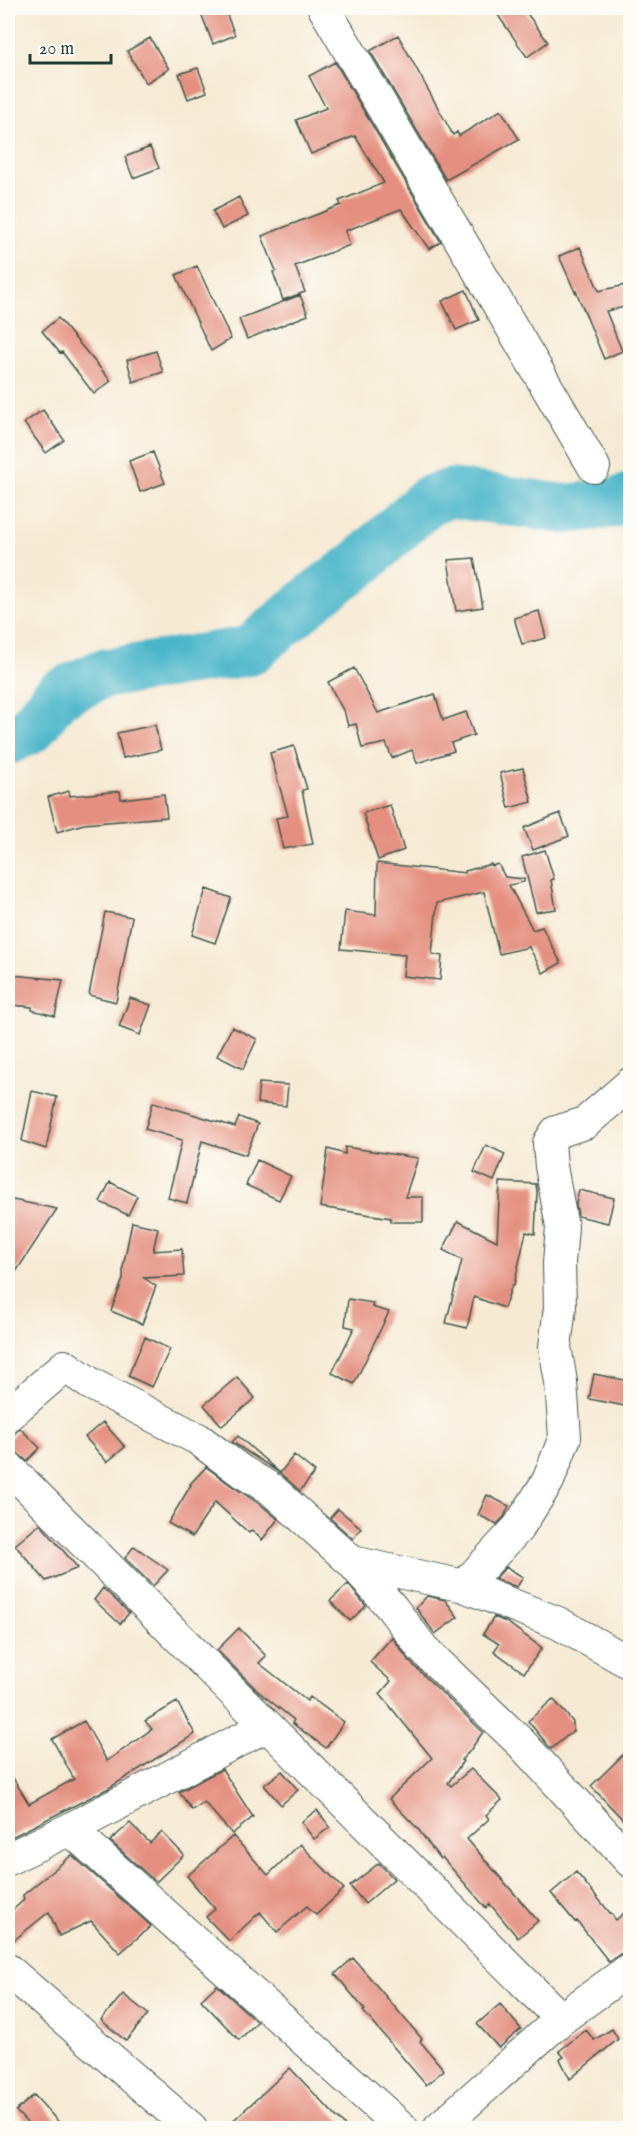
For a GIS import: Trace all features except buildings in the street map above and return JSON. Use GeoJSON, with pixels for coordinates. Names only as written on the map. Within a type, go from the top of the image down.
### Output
{"type":"FeatureCollection","features":[{"type":"Feature","properties":{"kind":"street"},"geometry":{"type":"LineString","coordinates":[[324,8],[594,468]]}},
{"type":"Feature","properties":{"kind":"street"},"geometry":{"type":"LineString","coordinates":[[464,1586],[518,1527],[548,1482],[565,1437],[561,1382],[555,1347],[560,1306],[559,1263],[562,1227],[549,1143],[556,1132],[585,1123],[630,1084]]}},
{"type":"Feature","properties":{"kind":"street"},"geometry":{"type":"LineString","coordinates":[[8,1415],[65,1366],[91,1383],[198,1439],[242,1472],[271,1489],[352,1562],[392,1608],[423,1649],[521,1743],[630,1861]]}},
{"type":"Feature","properties":{"kind":"street"},"geometry":{"type":"LineString","coordinates":[[8,1467],[561,2019]]}},
{"type":"Feature","properties":{"kind":"street"},"geometry":{"type":"LineString","coordinates":[[352,1562],[464,1586],[558,1623],[630,1663]]}},
{"type":"Feature","properties":{"kind":"street"},"geometry":{"type":"LineString","coordinates":[[8,1859],[266,1726]]}},
{"type":"Feature","properties":{"kind":"street"},"geometry":{"type":"LineString","coordinates":[[70,1828],[402,2128]]}},
{"type":"Feature","properties":{"kind":"street"},"geometry":{"type":"LineString","coordinates":[[438,2128],[561,2019],[630,1969]]}},
{"type":"Feature","properties":{"kind":"street"},"geometry":{"type":"LineString","coordinates":[[8,1970],[191,2128]]}},
{"type":"Feature","properties":{"kind":"waterway"},"geometry":{"type":"LineString","coordinates":[[8,740],[31,729],[57,695],[102,674],[249,651],[320,592],[358,565],[429,500],[451,493],[565,509],[609,504],[630,498]]}}]}
